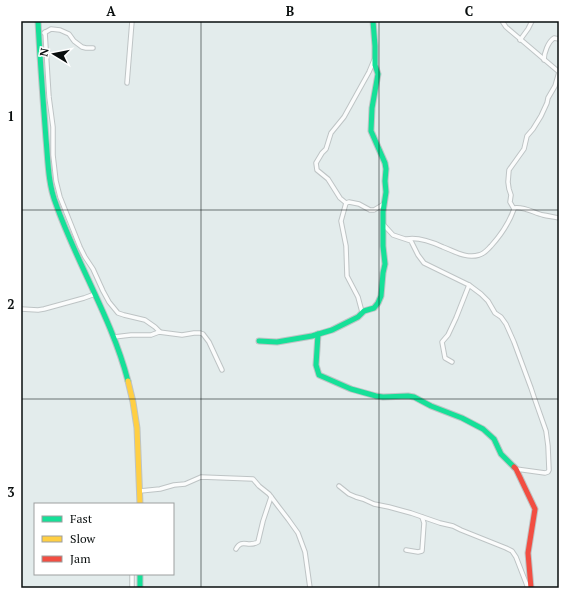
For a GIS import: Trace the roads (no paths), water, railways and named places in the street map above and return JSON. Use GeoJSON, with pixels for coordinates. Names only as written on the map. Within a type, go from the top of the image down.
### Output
{"type":"FeatureCollection","features":[{"type":"Feature","properties":{"kind":"street"},"geometry":{"type":"LineString","coordinates":[[38,21],[41,78],[51,188],[64,226],[114,337],[126,374],[134,409],[138,444],[140,503]]}},
{"type":"Feature","properties":{"kind":"street"},"geometry":{"type":"LineString","coordinates":[[128,83],[132,21]]}},
{"type":"Feature","properties":{"kind":"street"},"geometry":{"type":"LineString","coordinates":[[373,21],[375,46],[374,60],[370,72],[344,117],[331,133],[326,149],[316,163],[317,170],[328,179],[340,198],[346,203],[349,202],[359,204],[370,210],[374,210],[384,204]]}},
{"type":"Feature","properties":{"kind":"street"},"geometry":{"type":"LineString","coordinates":[[502,21],[506,27],[520,40],[559,72],[541,116],[527,136],[524,149],[509,170],[508,182],[511,195],[510,201],[514,208]]}},
{"type":"Feature","properties":{"kind":"street"},"geometry":{"type":"LineString","coordinates":[[520,40],[532,22]]}},
{"type":"Feature","properties":{"kind":"street"},"geometry":{"type":"LineString","coordinates":[[39,36],[49,29],[66,32],[82,47],[93,48]]}},
{"type":"Feature","properties":{"kind":"street"},"geometry":{"type":"LineString","coordinates":[[45,32],[48,97],[53,127],[54,166],[60,197],[80,247],[93,269],[109,302],[118,313],[145,320],[156,327],[160,332]]}},
{"type":"Feature","properties":{"kind":"street"},"geometry":{"type":"LineString","coordinates":[[544,60],[545,52],[551,40],[554,38],[559,40]]}},
{"type":"Feature","properties":{"kind":"street"},"geometry":{"type":"LineString","coordinates":[[259,341],[277,342],[299,339],[332,330],[351,322],[362,312],[376,306],[378,303],[382,291],[385,264],[383,212],[386,192],[385,166],[371,132],[372,108],[378,74],[374,60]]}},
{"type":"Feature","properties":{"kind":"street"},"geometry":{"type":"LineString","coordinates":[[346,203],[341,221],[346,246],[347,276],[358,297],[362,312]]}},
{"type":"Feature","properties":{"kind":"street"},"geometry":{"type":"LineString","coordinates":[[514,208],[518,207],[542,215],[559,218]]}},
{"type":"Feature","properties":{"kind":"street"},"geometry":{"type":"LineString","coordinates":[[405,239],[420,239],[444,247],[458,254],[477,256],[486,251],[502,233],[508,224],[514,208]]}},
{"type":"Feature","properties":{"kind":"street"},"geometry":{"type":"LineString","coordinates":[[383,224],[389,232],[410,241],[424,263],[469,285],[481,294],[488,301],[495,313],[501,317],[506,324],[546,431],[548,446],[549,471],[547,473],[516,469]]}},
{"type":"Feature","properties":{"kind":"street"},"geometry":{"type":"LineString","coordinates":[[383,238],[387,235],[394,235]]}},
{"type":"Feature","properties":{"kind":"street"},"geometry":{"type":"LineString","coordinates":[[452,362],[445,358],[442,342],[448,335],[469,285]]}},
{"type":"Feature","properties":{"kind":"street"},"geometry":{"type":"LineString","coordinates":[[21,309],[44,309],[95,294]]}},
{"type":"Feature","properties":{"kind":"street"},"geometry":{"type":"LineString","coordinates":[[114,337],[151,335],[157,332],[182,336],[194,333],[203,334],[209,342],[222,370]]}},
{"type":"Feature","properties":{"kind":"street"},"geometry":{"type":"LineString","coordinates":[[318,334],[316,366],[319,376],[351,389],[376,396],[414,397],[483,429],[494,439],[501,454],[516,469],[535,509],[528,553],[531,588]]}},
{"type":"Feature","properties":{"kind":"street"},"geometry":{"type":"LineString","coordinates":[[140,491],[185,484],[200,477],[253,479],[271,496],[298,533],[305,552],[310,588]]}},
{"type":"Feature","properties":{"kind":"street"},"geometry":{"type":"LineString","coordinates":[[339,486],[356,498],[453,526],[512,551],[516,557],[528,588]]}},
{"type":"Feature","properties":{"kind":"street"},"geometry":{"type":"LineString","coordinates":[[236,549],[240,543],[253,544],[258,542],[271,496]]}},
{"type":"Feature","properties":{"kind":"street"},"geometry":{"type":"LineString","coordinates":[[406,550],[418,552],[422,551],[424,523],[422,517]]}},
{"type":"Feature","properties":{"kind":"street"},"geometry":{"type":"LineString","coordinates":[[132,575],[132,586],[140,588],[140,575]]}}]}
